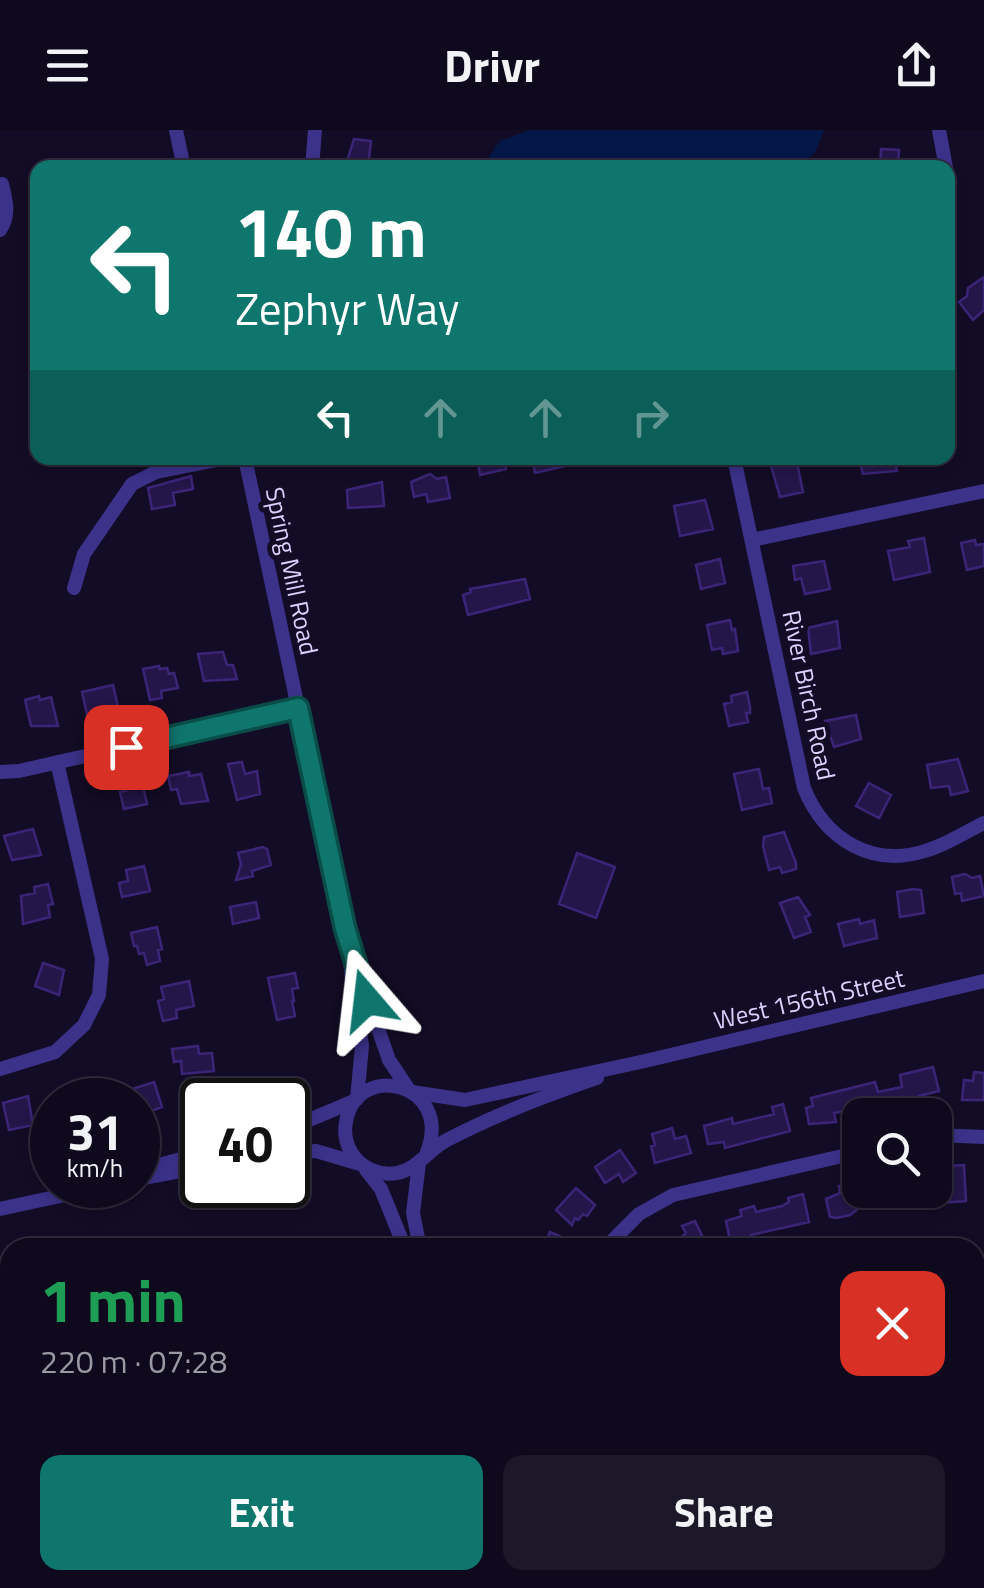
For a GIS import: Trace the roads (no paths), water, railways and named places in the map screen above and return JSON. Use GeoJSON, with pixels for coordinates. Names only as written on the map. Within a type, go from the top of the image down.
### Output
{"type":"FeatureCollection","features":[{"type":"Feature","properties":{"kind":"street"},"geometry":{"type":"LineString","coordinates":[[176,130],[182,160]]}},
{"type":"Feature","properties":{"kind":"street"},"geometry":{"type":"LineString","coordinates":[[313,160],[315,130]]}},
{"type":"Feature","properties":{"kind":"street"},"geometry":{"type":"LineString","coordinates":[[939,130],[945,160]]}},
{"type":"Feature","properties":{"kind":"street"},"geometry":{"type":"LineString","coordinates":[[0,230],[6,221],[7,203],[1,177]]}},
{"type":"Feature","properties":{"kind":"street"},"geometry":{"type":"LineString","coordinates":[[74,588],[84,554],[132,484],[156,472],[192,465]]}},
{"type":"Feature","properties":{"kind":"street","name":"Spring Mill Road"},"geometry":{"type":"LineString","coordinates":[[247,465],[345,928],[362,1046],[356,1100]]}},
{"type":"Feature","properties":{"kind":"street","name":"River Birch Road"},"geometry":{"type":"LineString","coordinates":[[736,465],[804,788],[816,813],[847,844],[896,857],[927,851],[984,823]]}},
{"type":"Feature","properties":{"kind":"street"},"geometry":{"type":"LineString","coordinates":[[752,540],[984,491]]}},
{"type":"Feature","properties":{"kind":"street"},"geometry":{"type":"LineString","coordinates":[[0,772],[298,708]]}},
{"type":"Feature","properties":{"kind":"street"},"geometry":{"type":"LineString","coordinates":[[0,1070],[28,1064],[55,1052],[84,1025],[99,994],[102,958],[57,762]]}},
{"type":"Feature","properties":{"kind":"street","name":"Spring Mill Road"},"geometry":{"type":"LineString","coordinates":[[345,928],[389,1060],[411,1091]]}},
{"type":"Feature","properties":{"kind":"street","name":"West 156th Street"},"geometry":{"type":"LineString","coordinates":[[411,1091],[465,1100],[984,981]]}},
{"type":"Feature","properties":{"kind":"street","name":"West 156th Street"},"geometry":{"type":"LineString","coordinates":[[423,1157],[522,1103],[645,1061]]}},
{"type":"Feature","properties":{"kind":"street"},"geometry":{"type":"LineString","coordinates":[[310,1120],[382,1086],[411,1091],[429,1110],[433,1138],[423,1157],[413,1214],[418,1238]]}},
{"type":"Feature","properties":{"kind":"street"},"geometry":{"type":"LineString","coordinates":[[356,1100],[344,1127],[352,1154],[381,1189],[401,1238]]}},
{"type":"Feature","properties":{"kind":"street"},"geometry":{"type":"LineString","coordinates":[[952,1135],[984,1136]]}},
{"type":"Feature","properties":{"kind":"street"},"geometry":{"type":"LineString","coordinates":[[310,1152],[391,1174],[406,1170],[423,1157]]}},
{"type":"Feature","properties":{"kind":"street"},"geometry":{"type":"LineString","coordinates":[[615,1238],[638,1214],[673,1195],[842,1156]]}},
{"type":"Feature","properties":{"kind":"street"},"geometry":{"type":"LineString","coordinates":[[0,1209],[30,1202]]}},
{"type":"Feature","properties":{"kind":"water"},"geometry":{"type":"Polygon","coordinates":[[[530,130],[824,130],[815,153],[806,160],[487,160],[500,141],[530,130]]]}}]}
